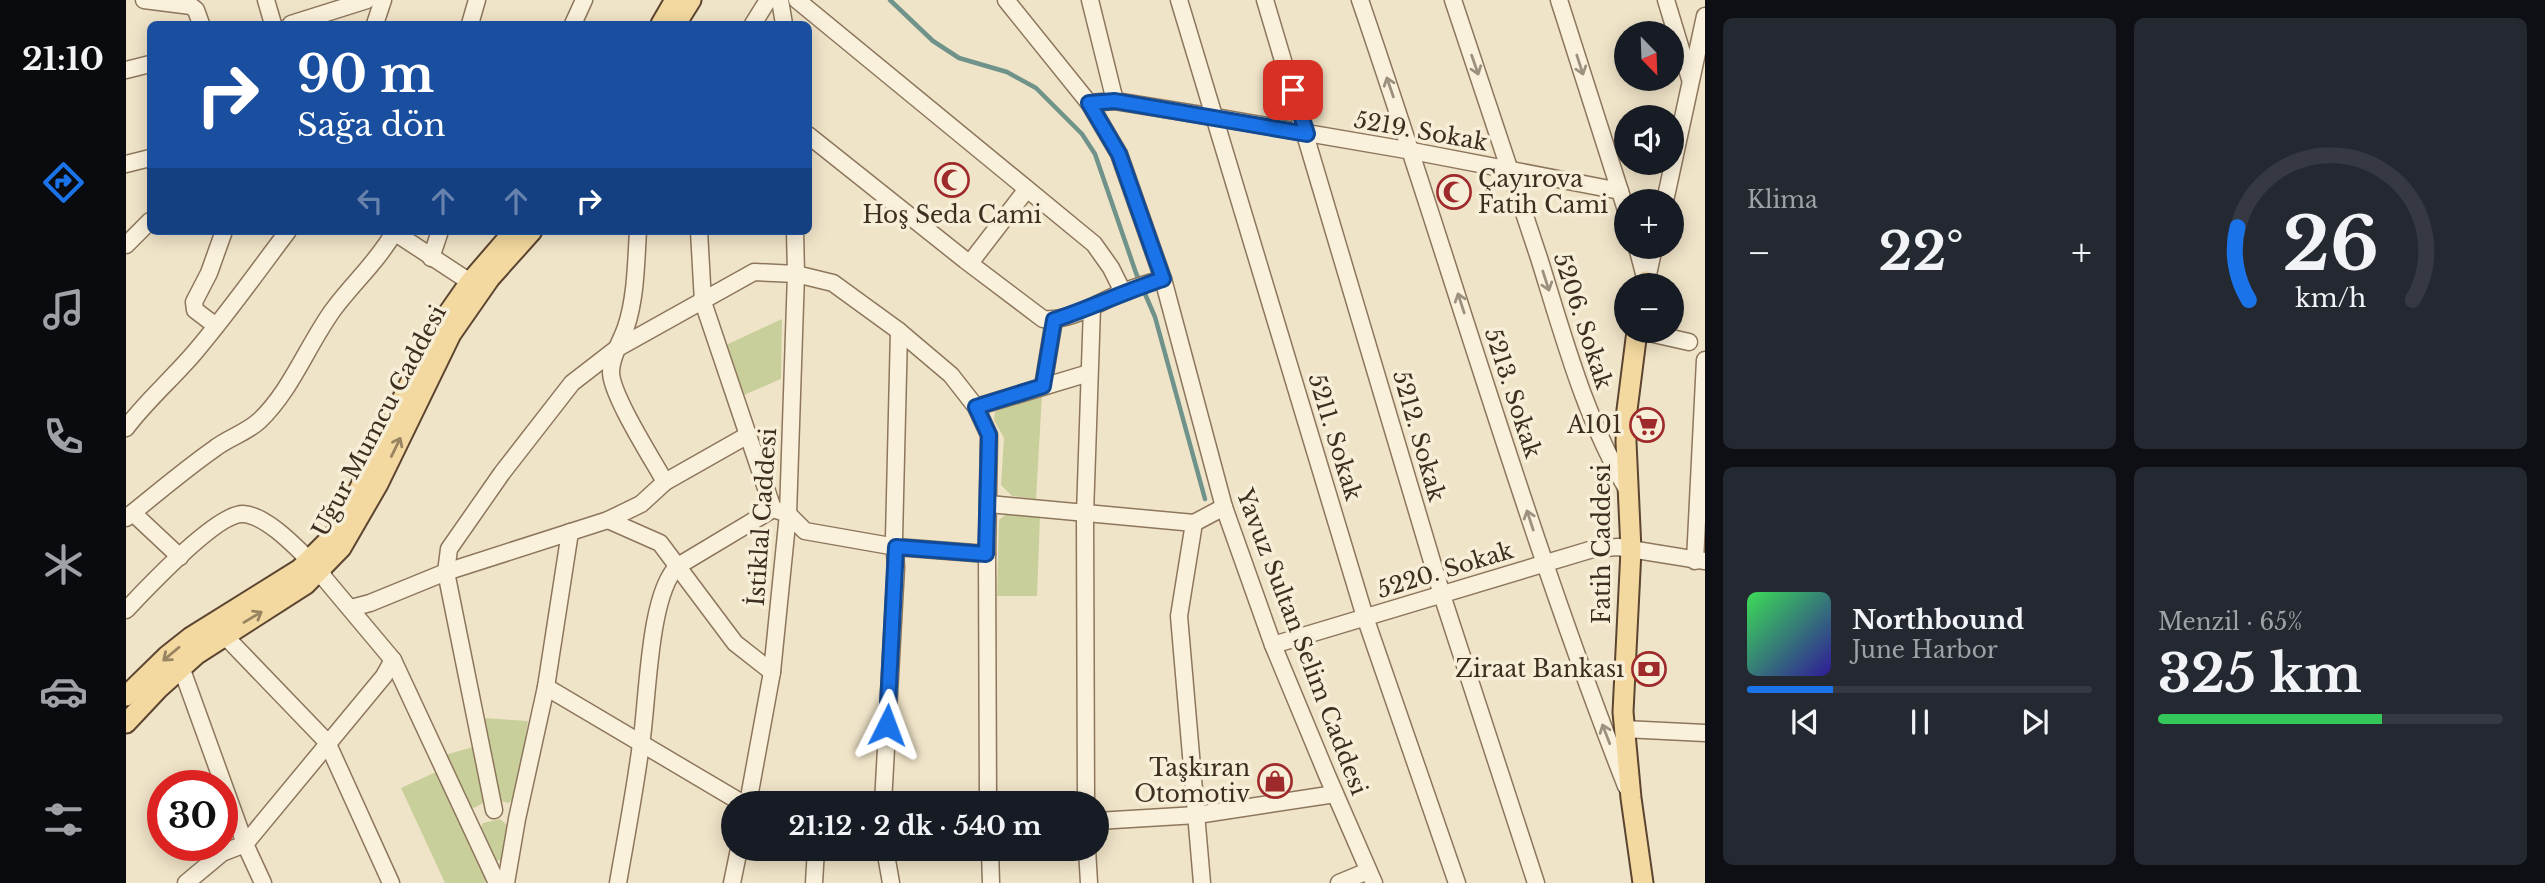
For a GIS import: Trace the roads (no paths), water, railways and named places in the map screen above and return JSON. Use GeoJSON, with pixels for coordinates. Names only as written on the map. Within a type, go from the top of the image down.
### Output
{"type":"FeatureCollection","features":[{"type":"Feature","properties":{"kind":"main road"},"geometry":{"type":"LineString","coordinates":[[662,21],[675,0]]}},
{"type":"Feature","properties":{"kind":"main road"},"geometry":{"type":"LineString","coordinates":[[678,21],[691,0]]}},
{"type":"Feature","properties":{"kind":"main road","name":"Uğur Mumcu Caddesi"},"geometry":{"type":"LineString","coordinates":[[126,723],[181,667],[224,635],[306,584],[345,517],[433,335],[470,282],[511,235]]}},
{"type":"Feature","properties":{"kind":"main road","name":"Uğur Mumcu Caddesi"},"geometry":{"type":"LineString","coordinates":[[126,696],[191,637],[300,569],[315,566],[341,548],[368,503],[457,325],[490,278],[528,235]]}},
{"type":"Feature","properties":{"kind":"main road","name":"Fatih Caddesi"},"geometry":{"type":"LineString","coordinates":[[1636,343],[1627,410],[1631,550],[1623,729],[1643,883]]}},
{"type":"Feature","properties":{"kind":"street"},"geometry":{"type":"LineString","coordinates":[[144,0],[191,6],[196,10],[200,21]]}},
{"type":"Feature","properties":{"kind":"street"},"geometry":{"type":"LineString","coordinates":[[266,0],[271,21]]}},
{"type":"Feature","properties":{"kind":"street"},"geometry":{"type":"LineString","coordinates":[[300,21],[367,0]]}},
{"type":"Feature","properties":{"kind":"street"},"geometry":{"type":"LineString","coordinates":[[376,21],[383,0]]}},
{"type":"Feature","properties":{"kind":"street"},"geometry":{"type":"LineString","coordinates":[[471,21],[477,0]]}},
{"type":"Feature","properties":{"kind":"street"},"geometry":{"type":"LineString","coordinates":[[574,21],[584,0]]}},
{"type":"Feature","properties":{"kind":"street"},"geometry":{"type":"LineString","coordinates":[[755,21],[768,0]]}},
{"type":"Feature","properties":{"kind":"street"},"geometry":{"type":"LineString","coordinates":[[780,0],[784,21]]}},
{"type":"Feature","properties":{"kind":"street"},"geometry":{"type":"LineString","coordinates":[[797,0],[1094,244],[1128,290]]}},
{"type":"Feature","properties":{"kind":"street","name":"Yavuz Sultan Selim Caddesi"},"geometry":{"type":"LineString","coordinates":[[1006,0],[1089,103],[1119,154],[1224,507],[1273,645],[1371,877]]}},
{"type":"Feature","properties":{"kind":"street"},"geometry":{"type":"LineString","coordinates":[[1090,0],[1115,101]]}},
{"type":"Feature","properties":{"kind":"street","name":"5211. Sokak"},"geometry":{"type":"LineString","coordinates":[[1179,0],[1365,617],[1457,883]]}},
{"type":"Feature","properties":{"kind":"street","name":"5212. Sokak"},"geometry":{"type":"LineString","coordinates":[[1265,0],[1442,595],[1536,883]]}},
{"type":"Feature","properties":{"kind":"street","name":"5213. Sokak"},"geometry":{"type":"LineString","coordinates":[[1360,0],[1412,151],[1544,564],[1631,798]]}},
{"type":"Feature","properties":{"kind":"street","name":"5206. Sokak"},"geometry":{"type":"LineString","coordinates":[[1453,0],[1511,170],[1584,400],[1606,452],[1628,491]]}},
{"type":"Feature","properties":{"kind":"street"},"geometry":{"type":"LineString","coordinates":[[1559,0],[1619,189]]}},
{"type":"Feature","properties":{"kind":"street"},"geometry":{"type":"LineString","coordinates":[[1666,0],[1695,86]]}},
{"type":"Feature","properties":{"kind":"street"},"geometry":{"type":"LineString","coordinates":[[1668,189],[1695,86],[1705,16]]}},
{"type":"Feature","properties":{"kind":"street"},"geometry":{"type":"LineString","coordinates":[[126,70],[147,65]]}},
{"type":"Feature","properties":{"kind":"street","name":"5219. Sokak"},"geometry":{"type":"LineString","coordinates":[[1089,103],[1115,101],[1214,117],[1614,190]]}},
{"type":"Feature","properties":{"kind":"street"},"geometry":{"type":"LineString","coordinates":[[812,138],[1043,319],[1054,320],[1157,281]]}},
{"type":"Feature","properties":{"kind":"street"},"geometry":{"type":"LineString","coordinates":[[126,164],[147,160]]}},
{"type":"Feature","properties":{"kind":"street"},"geometry":{"type":"LineString","coordinates":[[970,263],[1027,189]]}},
{"type":"Feature","properties":{"kind":"street"},"geometry":{"type":"LineString","coordinates":[[126,245],[147,224]]}},
{"type":"Feature","properties":{"kind":"street"},"geometry":{"type":"LineString","coordinates":[[216,326],[195,310],[194,302],[209,273],[223,235]]}},
{"type":"Feature","properties":{"kind":"street"},"geometry":{"type":"LineString","coordinates":[[129,415],[161,391],[242,296],[285,235]]}},
{"type":"Feature","properties":{"kind":"street"},"geometry":{"type":"LineString","coordinates":[[180,557],[129,515],[214,449],[258,422],[293,376],[335,307],[384,250],[393,235]]}},
{"type":"Feature","properties":{"kind":"street"},"geometry":{"type":"LineString","coordinates":[[399,235],[470,282]]}},
{"type":"Feature","properties":{"kind":"street"},"geometry":{"type":"LineString","coordinates":[[431,257],[439,235]]}},
{"type":"Feature","properties":{"kind":"street"},"geometry":{"type":"LineString","coordinates":[[638,235],[636,272],[626,326],[616,349],[611,373],[617,394],[665,482]]}},
{"type":"Feature","properties":{"kind":"street"},"geometry":{"type":"LineString","coordinates":[[699,235],[703,302],[748,435],[781,512],[805,531],[896,547],[986,554]]}},
{"type":"Feature","properties":{"kind":"street","name":"İstiklal Caddesi"},"geometry":{"type":"LineString","coordinates":[[750,791],[772,672],[796,274],[795,235]]}},
{"type":"Feature","properties":{"kind":"street"},"geometry":{"type":"LineString","coordinates":[[494,810],[446,572],[449,549],[502,473],[572,383],[616,349],[754,272],[796,274],[833,283],[899,331],[951,375],[976,407],[989,435],[986,554],[988,791]]}},
{"type":"Feature","properties":{"kind":"street"},"geometry":{"type":"LineString","coordinates":[[1086,791],[1085,514],[1092,307]]}},
{"type":"Feature","properties":{"kind":"street"},"geometry":{"type":"LineString","coordinates":[[1043,386],[1054,320]]}},
{"type":"Feature","properties":{"kind":"street"},"geometry":{"type":"LineString","coordinates":[[884,791],[896,547],[894,538],[899,331]]}},
{"type":"Feature","properties":{"kind":"street"},"geometry":{"type":"LineString","coordinates":[[1684,339],[1689,342]]}},
{"type":"Feature","properties":{"kind":"street"},"geometry":{"type":"LineString","coordinates":[[1684,341],[1705,348]]}},
{"type":"Feature","properties":{"kind":"street"},"geometry":{"type":"LineString","coordinates":[[1700,561],[1705,360]]}},
{"type":"Feature","properties":{"kind":"street"},"geometry":{"type":"LineString","coordinates":[[976,407],[1089,373]]}},
{"type":"Feature","properties":{"kind":"street"},"geometry":{"type":"LineString","coordinates":[[351,608],[446,572],[608,520],[641,504],[665,482],[748,435]]}},
{"type":"Feature","properties":{"kind":"street"},"geometry":{"type":"LineString","coordinates":[[989,504],[1194,523],[1224,507]]}},
{"type":"Feature","properties":{"kind":"street"},"geometry":{"type":"LineString","coordinates":[[618,883],[642,742],[650,655],[669,574],[678,566],[781,512]]}},
{"type":"Feature","properties":{"kind":"street"},"geometry":{"type":"LineString","coordinates":[[126,610],[180,557],[222,521],[240,514],[251,516],[284,536],[315,566],[393,660],[497,883]]}},
{"type":"Feature","properties":{"kind":"street"},"geometry":{"type":"LineString","coordinates":[[608,520],[660,543],[735,643],[772,672]]}},
{"type":"Feature","properties":{"kind":"street"},"geometry":{"type":"LineString","coordinates":[[1194,523],[1179,616],[1202,883]]}},
{"type":"Feature","properties":{"kind":"street"},"geometry":{"type":"LineString","coordinates":[[506,883],[517,819],[547,687],[570,532]]}},
{"type":"Feature","properties":{"kind":"street","name":"5220. Sokak"},"geometry":{"type":"LineString","coordinates":[[1273,645],[1593,549],[1618,547],[1700,561]]}},
{"type":"Feature","properties":{"kind":"street"},"geometry":{"type":"LineString","coordinates":[[224,635],[327,742],[391,883]]}},
{"type":"Feature","properties":{"kind":"street"},"geometry":{"type":"LineString","coordinates":[[186,883],[222,853],[245,844],[327,742],[384,677],[393,660]]}},
{"type":"Feature","properties":{"kind":"street"},"geometry":{"type":"LineString","coordinates":[[181,667],[245,844],[263,883]]}},
{"type":"Feature","properties":{"kind":"street"},"geometry":{"type":"LineString","coordinates":[[547,687],[722,791]]}},
{"type":"Feature","properties":{"kind":"street"},"geometry":{"type":"LineString","coordinates":[[1623,729],[1705,733]]}},
{"type":"Feature","properties":{"kind":"street"},"geometry":{"type":"LineString","coordinates":[[1109,820],[1197,815],[1335,794]]}},
{"type":"Feature","properties":{"kind":"street"},"geometry":{"type":"LineString","coordinates":[[467,819],[494,810],[517,819]]}},
{"type":"Feature","properties":{"kind":"street"},"geometry":{"type":"LineString","coordinates":[[732,883],[737,861]]}},
{"type":"Feature","properties":{"kind":"street"},"geometry":{"type":"LineString","coordinates":[[814,883],[815,861]]}},
{"type":"Feature","properties":{"kind":"street"},"geometry":{"type":"LineString","coordinates":[[887,861],[891,883]]}},
{"type":"Feature","properties":{"kind":"street"},"geometry":{"type":"LineString","coordinates":[[990,861],[991,883]]}},
{"type":"Feature","properties":{"kind":"street"},"geometry":{"type":"LineString","coordinates":[[1088,861],[1089,883]]}},
{"type":"Feature","properties":{"kind":"street"},"geometry":{"type":"LineString","coordinates":[[1339,883],[1371,877]]}},
{"type":"Feature","properties":{"kind":"waterway"},"geometry":{"type":"LineString","coordinates":[[890,0],[933,41],[959,58],[1007,72],[1036,88],[1082,134],[1095,154],[1136,273],[1155,317],[1205,499]]}},
{"type":"Feature","properties":{"kind":"place","name":"Hoş Seda Cami"},"geometry":{"type":"Point","coordinates":[952,180]}},
{"type":"Feature","properties":{"kind":"place","name":"Çayırova Fatih Cami"},"geometry":{"type":"Point","coordinates":[1454,192]}},
{"type":"Feature","properties":{"kind":"place","name":"A101"},"geometry":{"type":"Point","coordinates":[1647,425]}},
{"type":"Feature","properties":{"kind":"place","name":"Ziraat Bankası"},"geometry":{"type":"Point","coordinates":[1649,669]}},
{"type":"Feature","properties":{"kind":"place","name":"Taşkıran Otomotiv"},"geometry":{"type":"Point","coordinates":[1275,781]}}]}
